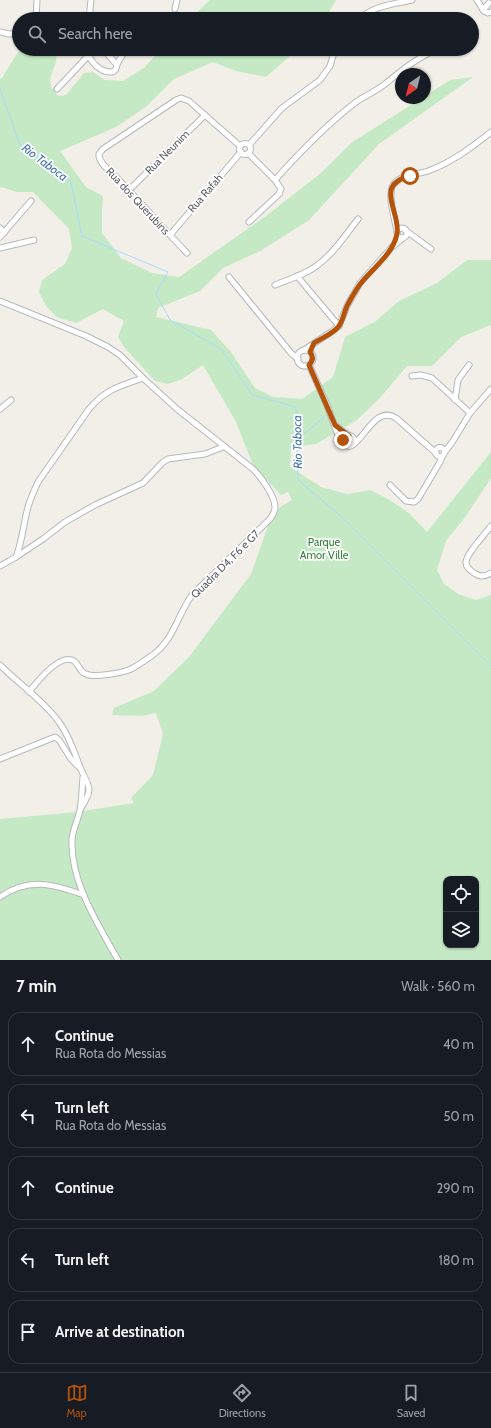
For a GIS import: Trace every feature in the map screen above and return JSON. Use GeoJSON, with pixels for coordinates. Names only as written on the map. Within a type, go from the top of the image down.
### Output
{"type":"FeatureCollection","features":[{"type":"Feature","properties":{"kind":"street"},"geometry":{"type":"LineString","coordinates":[[36,12],[37,0]]}},
{"type":"Feature","properties":{"kind":"street"},"geometry":{"type":"LineString","coordinates":[[90,12],[91,0]]}},
{"type":"Feature","properties":{"kind":"street"},"geometry":{"type":"LineString","coordinates":[[175,9],[178,0]]}},
{"type":"Feature","properties":{"kind":"street"},"geometry":{"type":"LineString","coordinates":[[369,12],[383,6],[412,0]]}},
{"type":"Feature","properties":{"kind":"street"},"geometry":{"type":"LineString","coordinates":[[477,0],[483,10],[488,13],[491,12]]}},
{"type":"Feature","properties":{"kind":"street"},"geometry":{"type":"LineString","coordinates":[[483,10],[488,2]]}},
{"type":"Feature","properties":{"kind":"street"},"geometry":{"type":"LineString","coordinates":[[0,32],[12,34]]}},
{"type":"Feature","properties":{"kind":"street"},"geometry":{"type":"LineString","coordinates":[[57,89],[86,56]]}},
{"type":"Feature","properties":{"kind":"street"},"geometry":{"type":"LineString","coordinates":[[90,56],[93,63],[104,71],[113,72],[122,56]]}},
{"type":"Feature","properties":{"kind":"street"},"geometry":{"type":"LineString","coordinates":[[110,56],[117,64]]}},
{"type":"Feature","properties":{"kind":"street"},"geometry":{"type":"LineString","coordinates":[[249,145],[282,108],[320,80],[330,66],[333,56]]}},
{"type":"Feature","properties":{"kind":"street"},"geometry":{"type":"LineString","coordinates":[[275,180],[296,156],[336,118],[423,56]]}},
{"type":"Feature","properties":{"kind":"street","name":"Rua dos Querubins"},"geometry":{"type":"LineString","coordinates":[[187,253],[100,160],[99,154],[101,151],[179,99],[184,98],[240,146]]}},
{"type":"Feature","properties":{"kind":"street","name":"Rua Neunim"},"geometry":{"type":"LineString","coordinates":[[129,190],[205,115]]}},
{"type":"Feature","properties":{"kind":"street"},"geometry":{"type":"LineString","coordinates":[[415,238],[398,237],[395,218],[390,202],[392,187],[397,180],[435,169],[455,158],[491,132]]}},
{"type":"Feature","properties":{"kind":"street"},"geometry":{"type":"LineString","coordinates":[[249,145],[244,143],[240,146],[241,152],[244,154],[248,153],[275,180],[281,189],[280,194],[249,222]]}},
{"type":"Feature","properties":{"kind":"street"},"geometry":{"type":"LineString","coordinates":[[248,153],[250,151],[249,145]]}},
{"type":"Feature","properties":{"kind":"street","name":"Rua Rafah"},"geometry":{"type":"LineString","coordinates":[[170,235],[241,152]]}},
{"type":"Feature","properties":{"kind":"street"},"geometry":{"type":"LineString","coordinates":[[0,237],[31,201]]}},
{"type":"Feature","properties":{"kind":"street"},"geometry":{"type":"LineString","coordinates":[[395,218],[404,230],[431,249]]}},
{"type":"Feature","properties":{"kind":"street"},"geometry":{"type":"LineString","coordinates":[[275,285],[297,276],[320,263],[358,219]]}},
{"type":"Feature","properties":{"kind":"street"},"geometry":{"type":"LineString","coordinates":[[0,228],[4,233]]}},
{"type":"Feature","properties":{"kind":"street"},"geometry":{"type":"LineString","coordinates":[[392,247],[399,229],[404,230]]}},
{"type":"Feature","properties":{"kind":"street"},"geometry":{"type":"LineString","coordinates":[[298,359],[302,351],[332,332],[338,326],[360,283],[392,247],[403,238],[406,234],[404,230]]}},
{"type":"Feature","properties":{"kind":"street"},"geometry":{"type":"LineString","coordinates":[[0,248],[34,240]]}},
{"type":"Feature","properties":{"kind":"street"},"geometry":{"type":"LineString","coordinates":[[297,276],[338,326]]}},
{"type":"Feature","properties":{"kind":"street"},"geometry":{"type":"LineString","coordinates":[[229,277],[291,353],[302,365],[309,365]]}},
{"type":"Feature","properties":{"kind":"street"},"geometry":{"type":"LineString","coordinates":[[0,300],[86,336],[108,347],[124,359],[142,378],[223,447],[205,454],[168,459],[163,462],[143,483],[95,505],[65,522],[43,539],[0,566]]}},
{"type":"Feature","properties":{"kind":"street"},"geometry":{"type":"LineString","coordinates":[[310,352],[314,343]]}},
{"type":"Feature","properties":{"kind":"street"},"geometry":{"type":"LineString","coordinates":[[291,353],[302,351],[310,352]]}},
{"type":"Feature","properties":{"kind":"street"},"geometry":{"type":"LineString","coordinates":[[309,365],[313,360],[313,356],[310,352]]}},
{"type":"Feature","properties":{"kind":"street"},"geometry":{"type":"LineString","coordinates":[[309,365],[335,425],[339,438],[346,446],[350,447],[354,444],[380,416],[389,415],[396,418],[431,450],[440,454]]}},
{"type":"Feature","properties":{"kind":"street"},"geometry":{"type":"LineString","coordinates":[[456,400],[458,380],[469,365]]}},
{"type":"Feature","properties":{"kind":"street"},"geometry":{"type":"LineString","coordinates":[[412,376],[421,375],[432,378],[470,413]]}},
{"type":"Feature","properties":{"kind":"street"},"geometry":{"type":"LineString","coordinates":[[16,557],[20,546],[27,510],[34,490],[85,415],[97,400],[110,390],[142,378]]}},
{"type":"Feature","properties":{"kind":"street"},"geometry":{"type":"LineString","coordinates":[[390,485],[406,501],[414,502],[418,499],[439,464],[440,454],[453,441],[470,413],[491,389]]}},
{"type":"Feature","properties":{"kind":"street"},"geometry":{"type":"LineString","coordinates":[[0,409],[11,400]]}},
{"type":"Feature","properties":{"kind":"street"},"geometry":{"type":"LineString","coordinates":[[335,425],[350,436],[354,441],[354,444]]}},
{"type":"Feature","properties":{"kind":"street"},"geometry":{"type":"LineString","coordinates":[[344,444],[344,438],[366,432]]}},
{"type":"Feature","properties":{"kind":"street"},"geometry":{"type":"LineString","coordinates":[[440,454],[436,450],[453,441]]}},
{"type":"Feature","properties":{"kind":"street"},"geometry":{"type":"LineString","coordinates":[[426,445],[440,448]]}},
{"type":"Feature","properties":{"kind":"street","name":"Quadra D4, F6 e G7"},"geometry":{"type":"LineString","coordinates":[[29,692],[49,669],[64,660],[68,659],[75,662],[86,675],[97,675],[131,669],[156,653],[170,636],[192,595],[274,514],[274,502],[260,477],[253,469],[223,447]]}},
{"type":"Feature","properties":{"kind":"street"},"geometry":{"type":"LineString","coordinates":[[491,526],[466,559],[466,563],[470,570],[479,576],[484,576],[491,573]]}},
{"type":"Feature","properties":{"kind":"street"},"geometry":{"type":"LineString","coordinates":[[0,665],[50,711],[68,737],[81,769],[83,777],[80,810],[72,838],[74,868],[84,895],[103,934],[118,960]]}},
{"type":"Feature","properties":{"kind":"street"},"geometry":{"type":"LineString","coordinates":[[0,759],[55,737],[59,740],[71,759],[81,769]]}},
{"type":"Feature","properties":{"kind":"street"},"geometry":{"type":"LineString","coordinates":[[0,897],[17,887],[38,884],[62,887],[84,895]]}},
{"type":"Feature","properties":{"kind":"green space"},"geometry":{"type":"Polygon","coordinates":[[[210,0],[336,0],[329,12],[197,12],[210,0]]]}},
{"type":"Feature","properties":{"kind":"green space","name":"Parque Amor Ville"},"geometry":{"type":"Polygon","coordinates":[[[16,56],[56,56],[56,62],[50,78],[51,87],[58,96],[66,95],[84,73],[93,72],[105,80],[123,81],[144,68],[155,56],[290,56],[266,77],[236,71],[213,62],[174,79],[147,106],[116,127],[60,151],[86,187],[103,196],[102,233],[121,258],[152,273],[179,277],[266,216],[321,173],[351,143],[413,104],[431,104],[431,92],[450,80],[473,77],[379,144],[309,220],[262,250],[223,268],[200,291],[158,308],[156,317],[211,330],[231,352],[255,388],[273,397],[302,399],[333,377],[345,337],[376,321],[399,301],[437,283],[467,260],[491,260],[491,325],[461,337],[432,366],[407,366],[379,399],[357,420],[316,444],[291,447],[290,467],[321,487],[347,494],[370,490],[388,499],[409,513],[427,532],[491,452],[491,478],[466,516],[446,541],[437,570],[444,584],[458,594],[476,600],[491,595],[491,960],[0,960],[0,819],[77,812],[134,803],[131,798],[153,775],[163,734],[156,713],[142,716],[112,715],[114,708],[154,691],[189,657],[251,574],[268,526],[280,507],[292,500],[288,492],[281,495],[253,465],[236,422],[203,365],[182,379],[168,384],[155,381],[124,347],[118,337],[124,321],[103,309],[76,323],[57,317],[46,306],[39,292],[42,280],[65,264],[72,248],[69,229],[33,192],[17,192],[1,187],[0,188],[0,79],[16,56]]]}},
{"type":"Feature","properties":{"kind":"waterway","name":"Rio Taboca"},"geometry":{"type":"LineString","coordinates":[[0,88],[19,143],[71,182],[82,236],[168,272],[156,294],[170,320],[221,349],[252,395],[296,407],[298,480],[344,519],[491,666]]}},
{"type":"Feature","properties":{"kind":"waterway"},"geometry":{"type":"LineString","coordinates":[[297,440],[328,414]]}},
{"type":"Feature","properties":{"kind":"route"},"geometry":{"type":"LineString","coordinates":[[343,440],[345,437],[349,436],[335,425],[309,365],[313,360],[313,356],[310,352],[314,343],[332,332],[338,326],[360,283],[392,247],[397,232],[395,218],[390,202],[392,187],[399,179],[410,176]]}}]}
